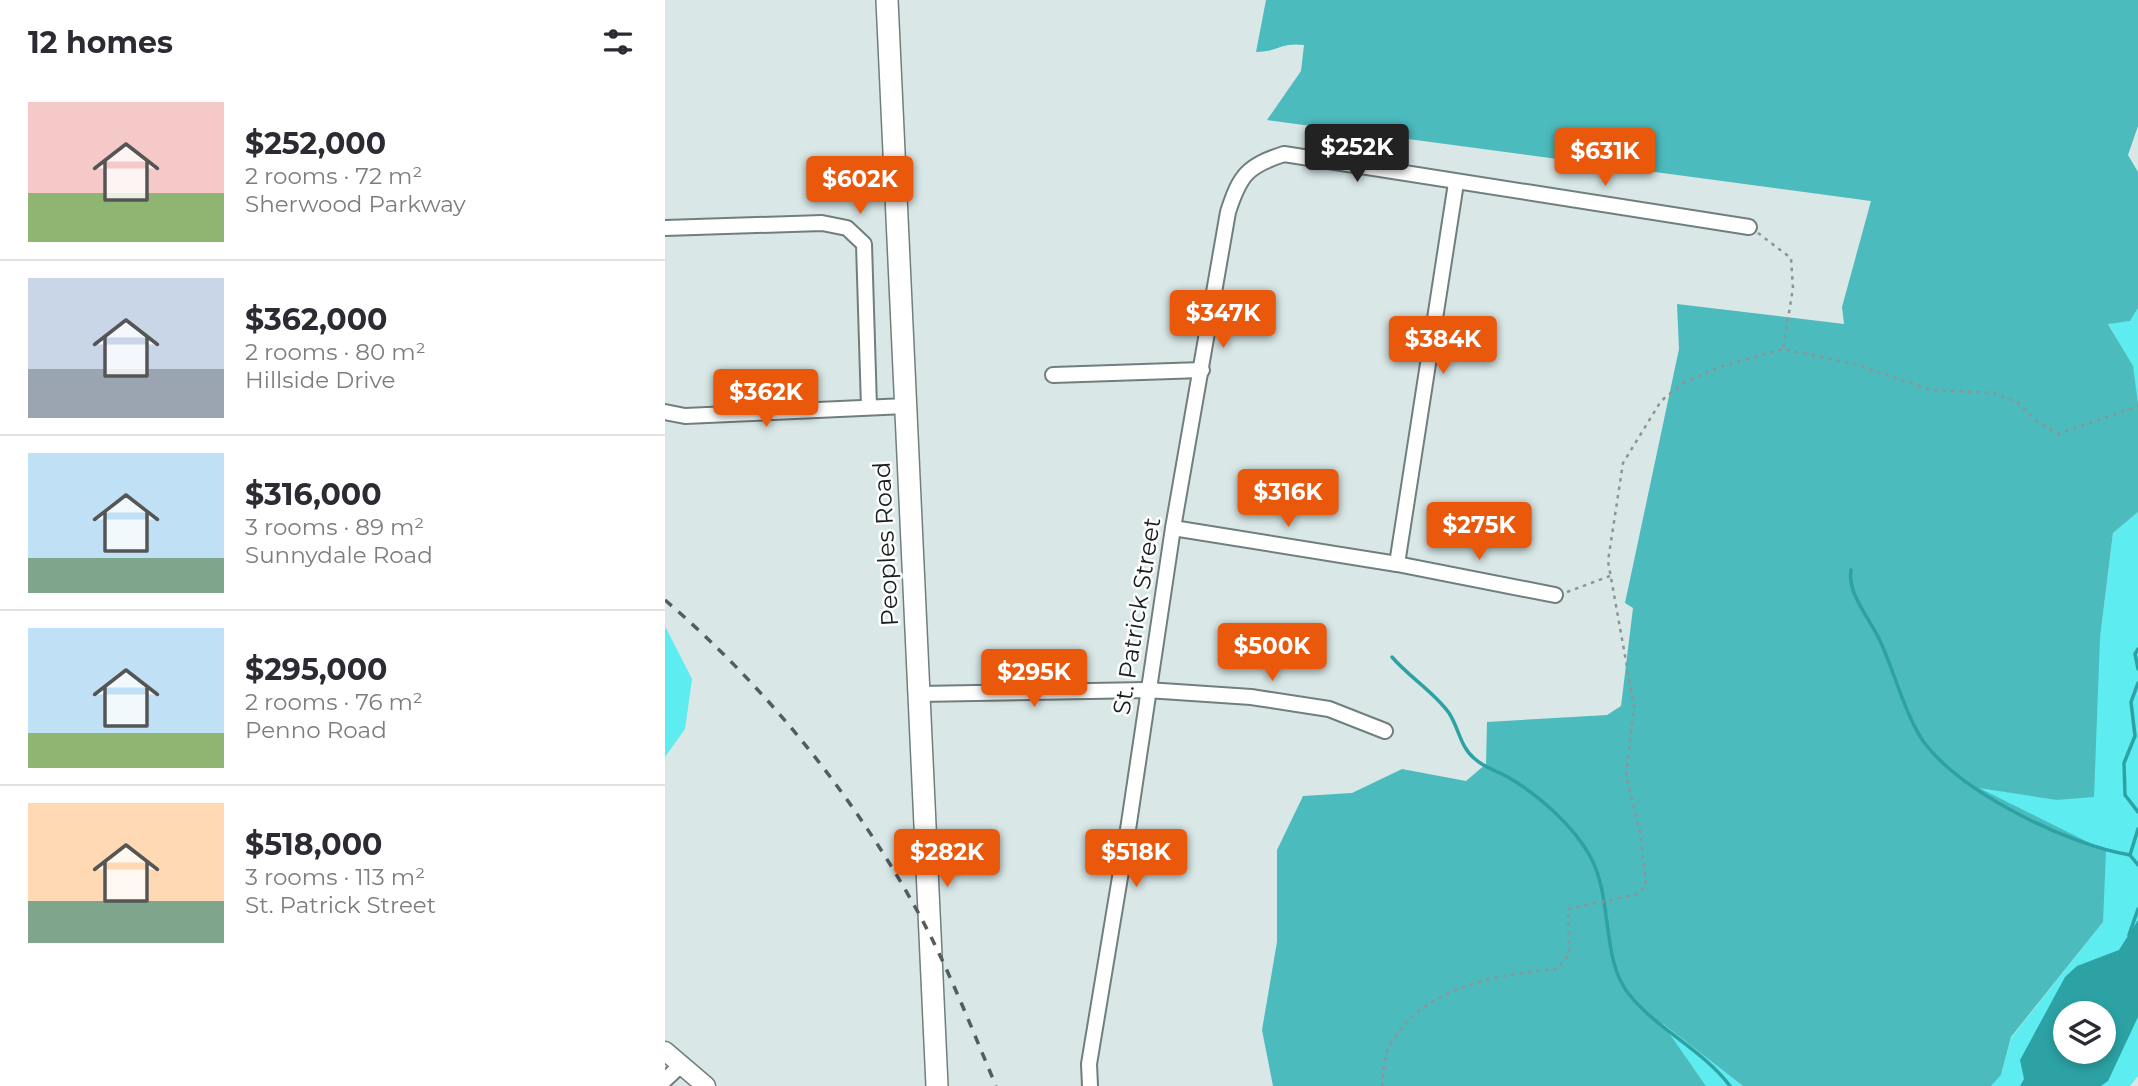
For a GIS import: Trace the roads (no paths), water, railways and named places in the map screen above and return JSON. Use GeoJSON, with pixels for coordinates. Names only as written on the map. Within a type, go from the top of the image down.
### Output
{"type":"FeatureCollection","features":[{"type":"Feature","properties":{"kind":"main road","name":"Peoples Road"},"geometry":{"type":"LineString","coordinates":[[887,0],[937,1086]]}},
{"type":"Feature","properties":{"kind":"street","name":"St. Patrick Street"},"geometry":{"type":"LineString","coordinates":[[1090,1086],[1089,1063],[1129,823],[1173,528],[1229,212],[1237,183],[1257,163],[1284,154],[1456,183]]}},
{"type":"Feature","properties":{"kind":"street"},"geometry":{"type":"LineString","coordinates":[[1397,564],[1456,183],[1749,227]]}},
{"type":"Feature","properties":{"kind":"street"},"geometry":{"type":"LineString","coordinates":[[665,228],[822,223],[847,228],[863,244],[869,407]]}},
{"type":"Feature","properties":{"kind":"street"},"geometry":{"type":"LineString","coordinates":[[1053,375],[1202,370]]}},
{"type":"Feature","properties":{"kind":"street"},"geometry":{"type":"LineString","coordinates":[[665,412],[685,416],[906,406]]}},
{"type":"Feature","properties":{"kind":"street"},"geometry":{"type":"LineString","coordinates":[[1173,528],[1397,564],[1555,594]]}},
{"type":"Feature","properties":{"kind":"street"},"geometry":{"type":"LineString","coordinates":[[919,694],[1147,690],[1251,697],[1329,709],[1385,731]]}},
{"type":"Feature","properties":{"kind":"street"},"geometry":{"type":"LineString","coordinates":[[665,1051],[706,1086]]}},
{"type":"Feature","properties":{"kind":"street"},"geometry":{"type":"LineString","coordinates":[[665,1080],[681,1065]]}},
{"type":"Feature","properties":{"kind":"waterway"},"geometry":{"type":"LineString","coordinates":[[1851,570],[1856,598],[1881,643],[1913,723],[1926,745],[1944,764],[1966,782],[2020,815],[2078,841],[2130,855]]}},
{"type":"Feature","properties":{"kind":"waterway"},"geometry":{"type":"LineString","coordinates":[[2138,649],[2135,654],[2138,669]]}},
{"type":"Feature","properties":{"kind":"waterway"},"geometry":{"type":"LineString","coordinates":[[1392,657],[1443,705],[1463,743],[1475,759],[1533,794],[1575,834],[1597,872],[1614,963],[1628,993],[1652,1018],[1706,1061],[1730,1086]]}},
{"type":"Feature","properties":{"kind":"waterway"},"geometry":{"type":"LineString","coordinates":[[2138,683],[2131,702],[2135,736],[2124,763],[2125,795],[2138,812]]}},
{"type":"Feature","properties":{"kind":"waterway"},"geometry":{"type":"LineString","coordinates":[[2130,855],[2138,829]]}},
{"type":"Feature","properties":{"kind":"waterway"},"geometry":{"type":"LineString","coordinates":[[2130,855],[2138,865]]}},
{"type":"Feature","properties":{"kind":"waterway"},"geometry":{"type":"LineString","coordinates":[[2129,935],[2138,909]]}},
{"type":"Feature","properties":{"kind":"railway"},"geometry":{"type":"LineString","coordinates":[[665,600],[704,635],[777,712],[812,753],[875,840],[928,931],[996,1086]]}}]}
